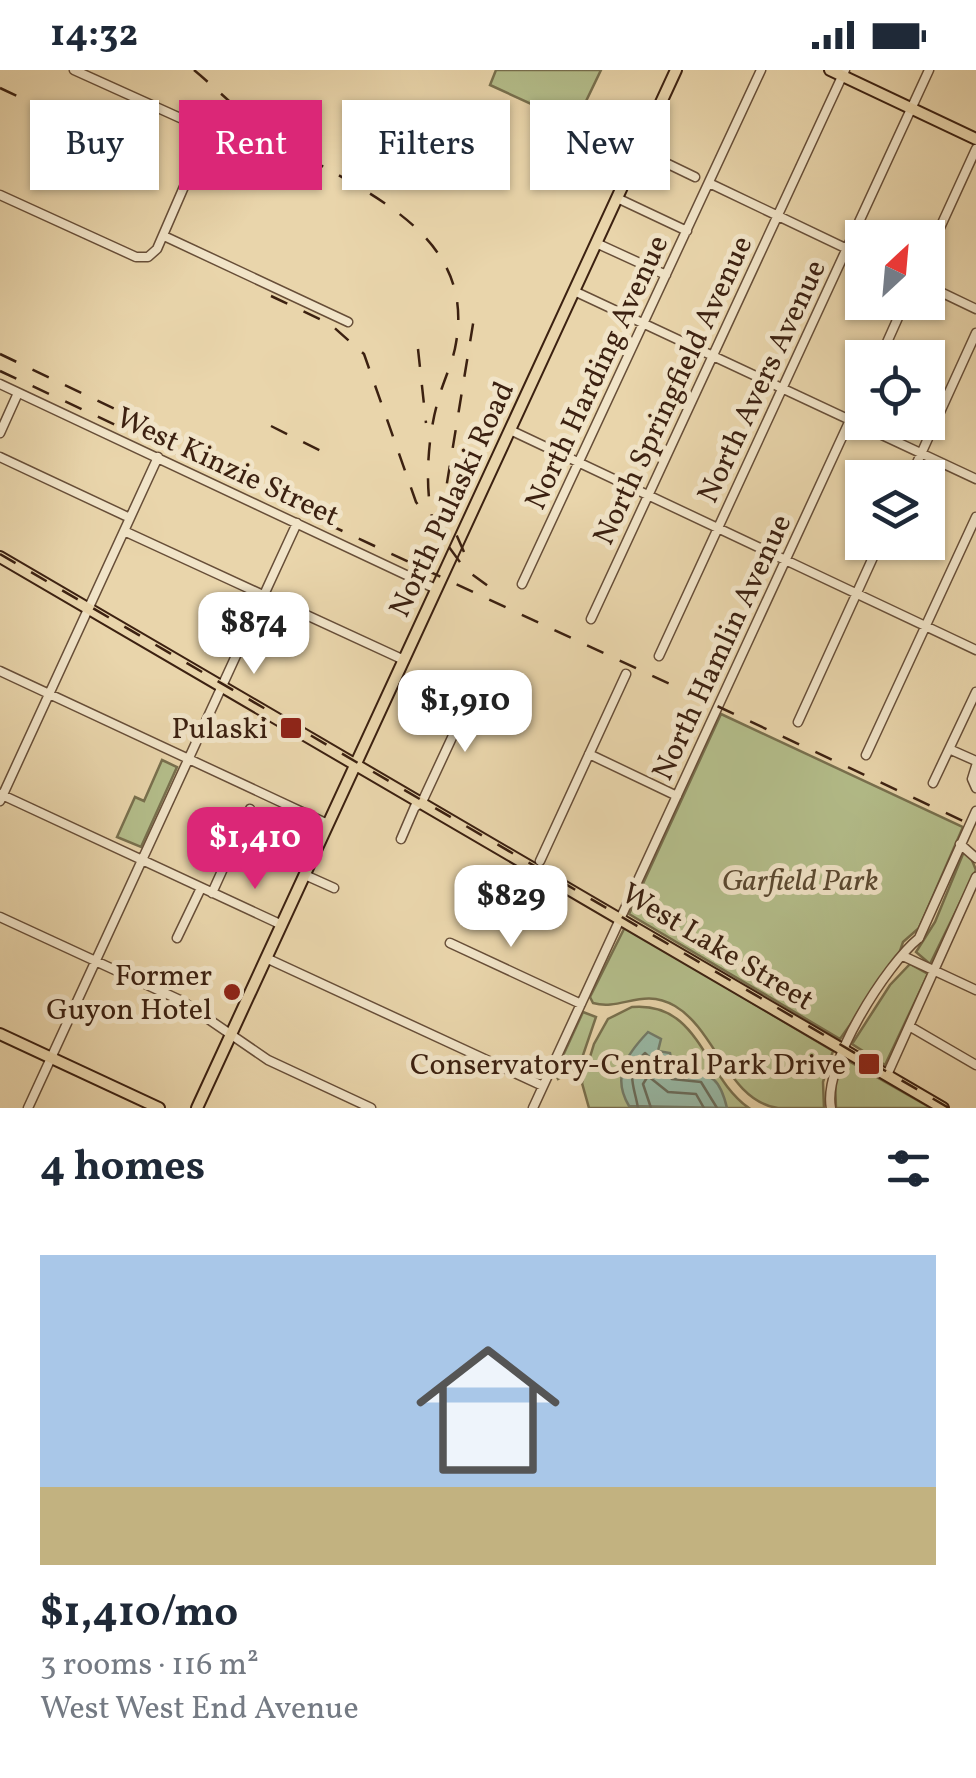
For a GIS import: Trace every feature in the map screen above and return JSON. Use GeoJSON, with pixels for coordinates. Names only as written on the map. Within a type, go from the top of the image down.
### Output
{"type":"FeatureCollection","features":[{"type":"Feature","properties":{"kind":"main road","name":"North Pulaski Road"},"geometry":{"type":"LineString","coordinates":[[662,100],[676,70]]}},
{"type":"Feature","properties":{"kind":"main road"},"geometry":{"type":"LineString","coordinates":[[830,70],[844,73],[976,139]]}},
{"type":"Feature","properties":{"kind":"main road","name":"North Pulaski Road"},"geometry":{"type":"LineString","coordinates":[[197,1108],[621,190]]}},
{"type":"Feature","properties":{"kind":"main road","name":"West Lake Street"},"geometry":{"type":"LineString","coordinates":[[0,557],[537,866],[814,1032],[817,1039],[843,1049]]}},
{"type":"Feature","properties":{"kind":"main road"},"geometry":{"type":"LineString","coordinates":[[621,917],[654,938]]}},
{"type":"Feature","properties":{"kind":"main road"},"geometry":{"type":"LineString","coordinates":[[0,1038],[159,1108]]}},
{"type":"Feature","properties":{"kind":"main road"},"geometry":{"type":"LineString","coordinates":[[843,1049],[943,1108]]}},
{"type":"Feature","properties":{"kind":"main road"},"geometry":{"type":"LineString","coordinates":[[50,1061],[143,1108]]}},
{"type":"Feature","properties":{"kind":"street"},"geometry":{"type":"LineString","coordinates":[[0,195],[136,257],[148,257],[164,236],[206,136],[198,126],[74,70]]}},
{"type":"Feature","properties":{"kind":"street","name":"North Harding Avenue"},"geometry":{"type":"LineString","coordinates":[[522,584],[761,70]]}},
{"type":"Feature","properties":{"kind":"street","name":"North Avers Avenue"},"geometry":{"type":"LineString","coordinates":[[860,220],[928,70]]}},
{"type":"Feature","properties":{"kind":"street","name":"North Springfield Avenue"},"geometry":{"type":"LineString","coordinates":[[592,619],[844,73]]}},
{"type":"Feature","properties":{"kind":"street"},"geometry":{"type":"LineString","coordinates":[[944,220],[976,149]]}},
{"type":"Feature","properties":{"kind":"street"},"geometry":{"type":"LineString","coordinates":[[670,165],[695,177]]}},
{"type":"Feature","properties":{"kind":"street"},"geometry":{"type":"LineString","coordinates":[[709,183],[845,247]]}},
{"type":"Feature","properties":{"kind":"street"},"geometry":{"type":"LineString","coordinates":[[617,198],[687,231]]}},
{"type":"Feature","properties":{"kind":"street"},"geometry":{"type":"LineString","coordinates":[[164,236],[348,322]]}},
{"type":"Feature","properties":{"kind":"street"},"geometry":{"type":"LineString","coordinates":[[596,243],[666,275]]}},
{"type":"Feature","properties":{"kind":"street","name":"North Avers Avenue"},"geometry":{"type":"LineString","coordinates":[[659,656],[845,252]]}},
{"type":"Feature","properties":{"kind":"street"},"geometry":{"type":"LineString","coordinates":[[574,290],[845,418]]}},
{"type":"Feature","properties":{"kind":"street"},"geometry":{"type":"LineString","coordinates":[[945,294],[976,309]]}},
{"type":"Feature","properties":{"kind":"street"},"geometry":{"type":"LineString","coordinates":[[918,460],[976,333]]}},
{"type":"Feature","properties":{"kind":"street","name":"West Kinzie Street"},"geometry":{"type":"LineString","coordinates":[[0,384],[436,589]]}},
{"type":"Feature","properties":{"kind":"street"},"geometry":{"type":"LineString","coordinates":[[0,433],[18,393]]}},
{"type":"Feature","properties":{"kind":"street"},"geometry":{"type":"LineString","coordinates":[[510,430],[976,650]]}},
{"type":"Feature","properties":{"kind":"street","name":"North Hamlin Avenue"},"geometry":{"type":"LineString","coordinates":[[533,1108],[845,431]]}},
{"type":"Feature","properties":{"kind":"street"},"geometry":{"type":"LineString","coordinates":[[893,440],[976,479]]}},
{"type":"Feature","properties":{"kind":"street"},"geometry":{"type":"LineString","coordinates":[[0,457],[130,518]]}},
{"type":"Feature","properties":{"kind":"street"},"geometry":{"type":"LineString","coordinates":[[158,458],[1,797],[282,925]]}},
{"type":"Feature","properties":{"kind":"street"},"geometry":{"type":"LineString","coordinates":[[866,756],[976,518]]}},
{"type":"Feature","properties":{"kind":"street"},"geometry":{"type":"LineString","coordinates":[[28,1108],[297,523]]}},
{"type":"Feature","properties":{"kind":"street"},"geometry":{"type":"LineString","coordinates":[[124,531],[404,660]]}},
{"type":"Feature","properties":{"kind":"street"},"geometry":{"type":"LineString","coordinates":[[798,722],[872,560]]}},
{"type":"Feature","properties":{"kind":"street"},"geometry":{"type":"LineString","coordinates":[[0,671],[328,824]]}},
{"type":"Feature","properties":{"kind":"street"},"geometry":{"type":"LineString","coordinates":[[537,866],[626,674]]}},
{"type":"Feature","properties":{"kind":"street"},"geometry":{"type":"LineString","coordinates":[[932,784],[976,692]]}},
{"type":"Feature","properties":{"kind":"street"},"geometry":{"type":"LineString","coordinates":[[401,838],[469,701]]}},
{"type":"Feature","properties":{"kind":"street"},"geometry":{"type":"LineString","coordinates":[[949,748],[976,764],[972,779],[976,788]]}},
{"type":"Feature","properties":{"kind":"street"},"geometry":{"type":"LineString","coordinates":[[589,754],[677,796]]}},
{"type":"Feature","properties":{"kind":"street"},"geometry":{"type":"LineString","coordinates":[[212,893],[250,809]]}},
{"type":"Feature","properties":{"kind":"street"},"geometry":{"type":"LineString","coordinates":[[831,1108],[830,1082],[843,1049],[892,972],[919,938],[976,810]]}},
{"type":"Feature","properties":{"kind":"street"},"geometry":{"type":"LineString","coordinates":[[960,844],[976,858]]}},
{"type":"Feature","properties":{"kind":"street"},"geometry":{"type":"LineString","coordinates":[[305,875],[334,888]]}},
{"type":"Feature","properties":{"kind":"street"},"geometry":{"type":"LineString","coordinates":[[881,1069],[909,1026],[975,884]]}},
{"type":"Feature","properties":{"kind":"street"},"geometry":{"type":"LineString","coordinates":[[177,938],[201,888]]}},
{"type":"Feature","properties":{"kind":"street"},"geometry":{"type":"LineString","coordinates":[[0,917],[193,1008],[269,1061],[370,1108]]}},
{"type":"Feature","properties":{"kind":"street"},"geometry":{"type":"LineString","coordinates":[[450,943],[582,1004]]}},
{"type":"Feature","properties":{"kind":"street"},"geometry":{"type":"LineString","coordinates":[[905,957],[976,990]]}},
{"type":"Feature","properties":{"kind":"street"},"geometry":{"type":"LineString","coordinates":[[266,958],[543,1086]]}},
{"type":"Feature","properties":{"kind":"street"},"geometry":{"type":"LineString","coordinates":[[909,1026],[976,1065]]}},
{"type":"Feature","properties":{"kind":"green space"},"geometry":{"type":"Polygon","coordinates":[[[496,70],[601,70],[587,100],[530,100],[530,103],[490,85],[496,70]]]}},
{"type":"Feature","properties":{"kind":"green space","name":"Garfield Park"},"geometry":{"type":"Polygon","coordinates":[[[721,714],[963,827],[919,928],[903,942],[898,957],[840,1039],[629,914],[721,714]]]}},
{"type":"Feature","properties":{"kind":"green space"},"geometry":{"type":"Polygon","coordinates":[[[162,760],[177,767],[141,847],[117,837],[135,797],[144,801],[162,760]]]}},
{"type":"Feature","properties":{"kind":"green space","name":"Garfield Park"},"geometry":{"type":"Polygon","coordinates":[[[969,853],[976,870],[930,964],[916,952],[935,922],[963,854],[969,853]]]}},
{"type":"Feature","properties":{"kind":"green space","name":"Garfield Park"},"geometry":{"type":"Polygon","coordinates":[[[625,927],[833,1051],[823,1082],[824,1108],[778,1108],[761,1103],[734,1079],[701,1031],[675,1006],[652,999],[593,1003],[590,997],[625,927]]]}},
{"type":"Feature","properties":{"kind":"green space","name":"Garfield Park"},"geometry":{"type":"Polygon","coordinates":[[[910,964],[928,974],[885,1065],[852,1044],[890,985],[910,964]]]}},
{"type":"Feature","properties":{"kind":"green space"},"geometry":{"type":"Polygon","coordinates":[[[632,1007],[655,1008],[687,1028],[734,1095],[749,1108],[589,1108],[582,1083],[594,1044],[608,1019],[632,1007]]]}},
{"type":"Feature","properties":{"kind":"green space"},"geometry":{"type":"Polygon","coordinates":[[[583,1012],[596,1017],[579,1067],[558,1079],[555,1073],[583,1012]]]}},
{"type":"Feature","properties":{"kind":"green space"},"geometry":{"type":"Polygon","coordinates":[[[845,1059],[931,1108],[836,1108],[835,1080],[845,1059]]]}},
{"type":"Feature","properties":{"kind":"water"},"geometry":{"type":"Polygon","coordinates":[[[648,1032],[661,1039],[658,1051],[670,1053],[673,1068],[714,1080],[727,1108],[629,1106],[621,1085],[624,1066],[648,1032]]]}},
{"type":"Feature","properties":{"kind":"railway"},"geometry":{"type":"LineString","coordinates":[[194,70],[270,135],[406,219],[430,243],[448,271],[457,304],[456,343],[430,445],[428,477],[433,521]]}},
{"type":"Feature","properties":{"kind":"railway"},"geometry":{"type":"LineString","coordinates":[[0,88],[19,97]]}},
{"type":"Feature","properties":{"kind":"railway"},"geometry":{"type":"LineString","coordinates":[[271,296],[330,324],[364,354],[416,502],[465,569],[496,592]]}},
{"type":"Feature","properties":{"kind":"railway"},"geometry":{"type":"LineString","coordinates":[[464,552],[449,518],[446,489],[474,318]]}},
{"type":"Feature","properties":{"kind":"railway"},"geometry":{"type":"LineString","coordinates":[[418,349],[426,423]]}},
{"type":"Feature","properties":{"kind":"railway"},"geometry":{"type":"LineString","coordinates":[[0,354],[241,469]]}},
{"type":"Feature","properties":{"kind":"railway"},"geometry":{"type":"LineString","coordinates":[[0,371],[976,827]]}},
{"type":"Feature","properties":{"kind":"railway"},"geometry":{"type":"LineString","coordinates":[[271,426],[329,455]]}},
{"type":"Feature","properties":{"kind":"railway"},"geometry":{"type":"LineString","coordinates":[[0,554],[949,1108]]}},
{"type":"Feature","properties":{"kind":"place","name":"Pulaski"},"geometry":{"type":"Point","coordinates":[291,728]}},
{"type":"Feature","properties":{"kind":"place","name":"Former Guyon Hotel"},"geometry":{"type":"Point","coordinates":[232,992]}},
{"type":"Feature","properties":{"kind":"place","name":"Conservatory-Central Park Drive"},"geometry":{"type":"Point","coordinates":[869,1064]}}]}
